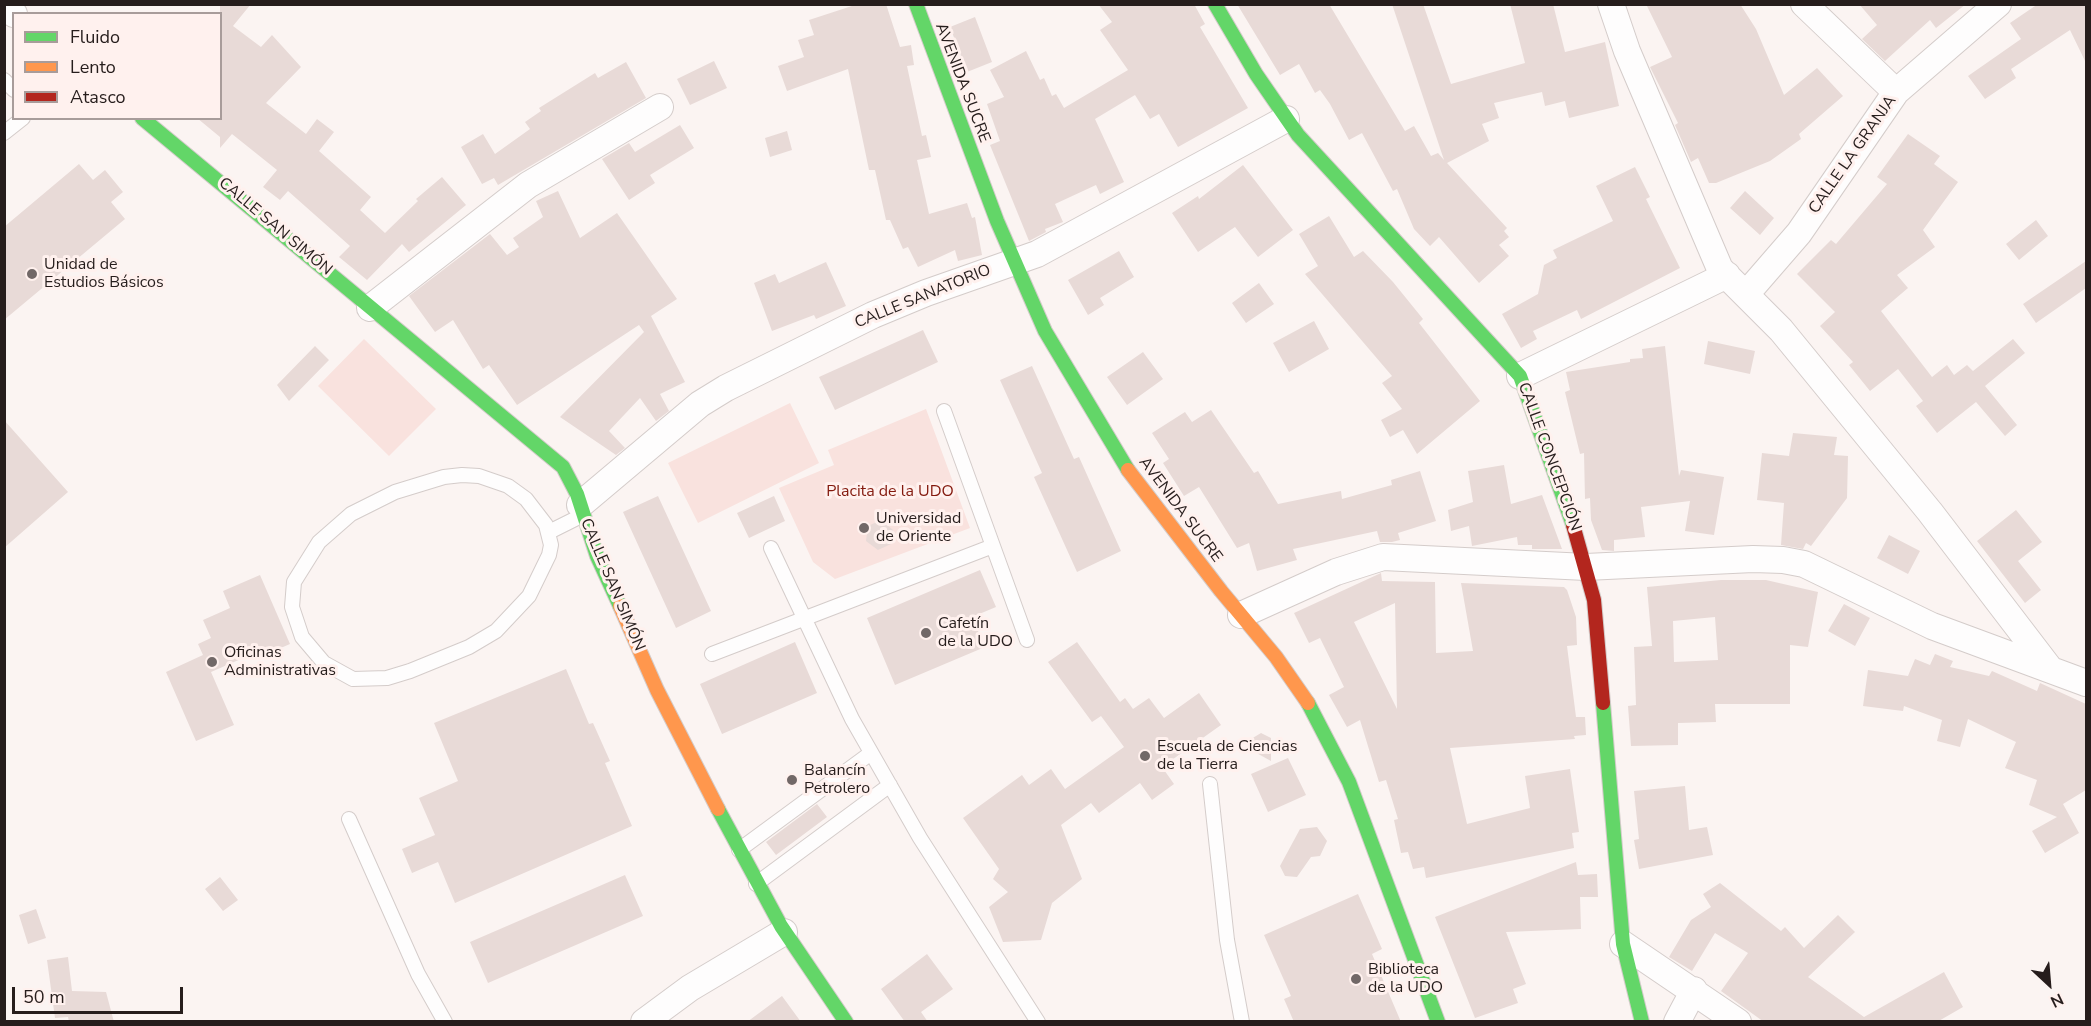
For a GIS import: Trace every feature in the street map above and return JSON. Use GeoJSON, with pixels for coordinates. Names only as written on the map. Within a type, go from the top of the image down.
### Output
{"type":"FeatureCollection","features":[{"type":"Feature","properties":{"kind":"street","name":"AVENIDA SUCRE"},"geometry":{"type":"LineString","coordinates":[[916,4],[1014,262],[1045,331],[1091,412],[1133,478],[1294,681],[1329,738],[1349,782],[1438,1022]]}},
{"type":"Feature","properties":{"kind":"street","name":"CALLE CONCEPCIÓN"},"geometry":{"type":"LineString","coordinates":[[1215,4],[1286,119],[1316,156],[1520,376],[1586,567],[1594,600],[1623,944],[1642,1022]]}},
{"type":"Feature","properties":{"kind":"street"},"geometry":{"type":"LineString","coordinates":[[1611,4],[1627,51],[1708,245],[1727,275],[1781,330],[1930,512],[2050,669]]}},
{"type":"Feature","properties":{"kind":"street"},"geometry":{"type":"LineString","coordinates":[[1804,4],[1896,92]]}},
{"type":"Feature","properties":{"kind":"street","name":"CALLE LA GRANJA"},"geometry":{"type":"LineString","coordinates":[[1747,293],[1799,233],[1896,92],[1998,4]]}},
{"type":"Feature","properties":{"kind":"street"},"geometry":{"type":"LineString","coordinates":[[369,308],[528,185],[660,107]]}},
{"type":"Feature","properties":{"kind":"street","name":"CALLE SANATORIO"},"geometry":{"type":"LineString","coordinates":[[581,510],[690,412],[726,388],[873,315],[926,293],[1043,251],[1286,119]]}},
{"type":"Feature","properties":{"kind":"street","name":"CALLE SAN SIMÓN"},"geometry":{"type":"LineString","coordinates":[[144,120],[230,189],[369,308],[550,453],[563,467],[597,556],[657,690],[756,884],[784,932],[846,1022]]}},
{"type":"Feature","properties":{"kind":"street"},"geometry":{"type":"LineString","coordinates":[[1520,376],[1727,275]]}},
{"type":"Feature","properties":{"kind":"street"},"geometry":{"type":"LineString","coordinates":[[1241,615],[1335,572],[1383,557],[1586,567],[1753,558],[1804,564],[1932,626],[2086,683]]}},
{"type":"Feature","properties":{"kind":"street"},"geometry":{"type":"LineString","coordinates":[[644,1022],[708,977],[784,932]]}},
{"type":"Feature","properties":{"kind":"street"},"geometry":{"type":"LineString","coordinates":[[1623,944],[1738,1022]]}},
{"type":"Feature","properties":{"kind":"street"},"geometry":{"type":"LineString","coordinates":[[1677,1022],[1694,990]]}},
{"type":"Feature","properties":{"kind":"lane"},"geometry":{"type":"LineString","coordinates":[[4,133],[20,120]]}},
{"type":"Feature","properties":{"kind":"lane"},"geometry":{"type":"LineString","coordinates":[[944,411],[1027,640]]}},
{"type":"Feature","properties":{"kind":"lane"},"geometry":{"type":"LineString","coordinates":[[462,475],[479,476],[508,486],[526,498],[537,511],[549,532],[549,555],[543,571],[529,596],[513,615],[496,631],[469,647],[410,671],[368,680],[353,679],[338,673],[309,647],[293,618],[294,582],[319,542],[351,514],[395,492],[424,482],[462,475]]}},
{"type":"Feature","properties":{"kind":"lane"},"geometry":{"type":"LineString","coordinates":[[549,532],[581,510]]}},
{"type":"Feature","properties":{"kind":"lane"},"geometry":{"type":"LineString","coordinates":[[712,654],[993,546]]}},
{"type":"Feature","properties":{"kind":"lane"},"geometry":{"type":"LineString","coordinates":[[771,548],[852,719],[871,753],[920,838],[1038,1022]]}},
{"type":"Feature","properties":{"kind":"lane"},"geometry":{"type":"LineString","coordinates":[[739,850],[871,753]]}},
{"type":"Feature","properties":{"kind":"lane"},"geometry":{"type":"LineString","coordinates":[[1210,784],[1227,940],[1242,1022]]}},
{"type":"Feature","properties":{"kind":"lane"},"geometry":{"type":"LineString","coordinates":[[756,884],[890,785]]}},
{"type":"Feature","properties":{"kind":"lane"},"geometry":{"type":"LineString","coordinates":[[349,819],[418,974],[445,1022]]}},
{"type":"Feature","properties":{"kind":"green space"},"geometry":{"type":"Polygon","coordinates":[[[364,339],[436,409],[389,456],[318,386],[364,339]]]}},
{"type":"Feature","properties":{"kind":"green space"},"geometry":{"type":"Polygon","coordinates":[[[790,403],[819,463],[698,523],[668,463],[790,403]]]}},
{"type":"Feature","properties":{"kind":"green space","name":"Placita de la UDO"},"geometry":{"type":"Polygon","coordinates":[[[926,409],[970,528],[835,579],[813,562],[779,488],[834,465],[828,450],[926,409]]]}},
{"type":"Feature","properties":{"kind":"building"},"geometry":{"type":"Polygon","coordinates":[[[220,4],[251,4],[233,26],[261,47],[272,35],[301,67],[266,103],[306,134],[317,119],[334,132],[319,151],[371,197],[360,210],[385,233],[418,201],[416,199],[442,177],[466,205],[409,252],[402,244],[367,280],[339,257],[350,246],[288,191],[280,200],[263,187],[277,170],[232,134],[220,148],[220,137],[199,120],[222,120],[222,12],[220,12],[220,4]]]}},
{"type":"Feature","properties":{"kind":"building"},"geometry":{"type":"Polygon","coordinates":[[[858,4],[886,4],[900,47],[911,45],[914,65],[907,66],[922,136],[926,135],[931,157],[917,160],[929,214],[967,203],[972,218],[975,217],[982,255],[958,261],[955,250],[918,267],[908,247],[903,249],[890,220],[886,220],[875,170],[869,170],[848,69],[787,91],[778,66],[804,57],[798,40],[814,35],[809,20],[858,4]]]}},
{"type":"Feature","properties":{"kind":"building"},"geometry":{"type":"Polygon","coordinates":[[[1098,4],[1194,4],[1205,24],[1200,27],[1248,108],[1178,147],[1159,114],[1150,119],[1135,95],[1095,119],[1124,182],[1100,194],[1096,185],[1055,204],[1063,222],[1045,229],[1046,232],[1029,241],[990,145],[1000,141],[987,104],[1004,97],[990,70],[1026,51],[1040,80],[1044,78],[1052,96],[1056,94],[1064,108],[1128,70],[1100,30],[1112,22],[1098,4]]]}},
{"type":"Feature","properties":{"kind":"building"},"geometry":{"type":"Polygon","coordinates":[[[1237,4],[1329,4],[1405,131],[1414,126],[1431,156],[1438,153],[1444,160],[1392,4],[1423,4],[1451,84],[1525,63],[1510,4],[1553,4],[1565,52],[1605,42],[1619,106],[1569,118],[1565,101],[1545,106],[1542,92],[1494,103],[1499,118],[1482,124],[1489,141],[1447,163],[1507,228],[1504,231],[1509,237],[1499,245],[1509,256],[1479,283],[1439,237],[1430,246],[1414,229],[1397,189],[1393,191],[1362,133],[1349,140],[1330,104],[1320,90],[1315,93],[1299,64],[1280,75],[1237,4]]]}},
{"type":"Feature","properties":{"kind":"building"},"geometry":{"type":"Polygon","coordinates":[[[1646,4],[1740,4],[1756,29],[1784,95],[1817,68],[1843,96],[1799,134],[1801,139],[1770,161],[1716,183],[1709,183],[1698,158],[1691,162],[1675,125],[1678,123],[1650,67],[1672,57],[1646,4]]]}},
{"type":"Feature","properties":{"kind":"building"},"geometry":{"type":"Polygon","coordinates":[[[1859,4],[1966,4],[1936,28],[1930,20],[1885,61],[1862,39],[1877,25],[1859,4]]]}},
{"type":"Feature","properties":{"kind":"building"},"geometry":{"type":"Polygon","coordinates":[[[2038,4],[2086,4],[2086,63],[2070,30],[2011,69],[2016,78],[1985,99],[1968,76],[2021,39],[2010,23],[2038,4]]]}},
{"type":"Feature","properties":{"kind":"building"},"geometry":{"type":"Polygon","coordinates":[[[975,17],[992,62],[967,72],[950,27],[975,17]]]}},
{"type":"Feature","properties":{"kind":"building"},"geometry":{"type":"Polygon","coordinates":[[[714,61],[727,88],[690,105],[677,79],[714,61]]]}},
{"type":"Feature","properties":{"kind":"building"},"geometry":{"type":"Polygon","coordinates":[[[626,62],[646,98],[498,185],[494,178],[482,184],[461,147],[483,134],[495,154],[530,129],[525,122],[541,111],[539,108],[595,73],[598,78],[626,62]]]}},
{"type":"Feature","properties":{"kind":"building"},"geometry":{"type":"Polygon","coordinates":[[[680,125],[694,148],[650,175],[655,183],[629,200],[602,159],[629,143],[635,152],[680,125]]]}},
{"type":"Feature","properties":{"kind":"building"},"geometry":{"type":"Polygon","coordinates":[[[787,131],[792,150],[770,157],[765,138],[787,131]]]}},
{"type":"Feature","properties":{"kind":"building"},"geometry":{"type":"Polygon","coordinates":[[[1908,134],[1940,156],[1934,164],[1958,182],[1923,230],[1935,247],[1897,275],[1908,288],[1881,311],[1932,377],[1947,365],[1954,375],[1967,365],[1973,371],[2013,339],[2025,353],[1985,386],[2017,425],[2005,436],[1976,402],[1937,433],[1916,406],[1923,401],[1898,369],[1870,391],[1849,365],[1853,362],[1820,326],[1835,312],[1797,274],[1831,240],[1836,244],[1887,184],[1877,177],[1908,134]]]}},
{"type":"Feature","properties":{"kind":"building","name":"Unidad de Estudios Básicos"},"geometry":{"type":"Polygon","coordinates":[[[79,164],[93,180],[105,170],[123,192],[111,202],[125,219],[4,320],[4,227],[79,164]]]}},
{"type":"Feature","properties":{"kind":"building"},"geometry":{"type":"Polygon","coordinates":[[[1243,165],[1293,230],[1258,257],[1235,227],[1198,252],[1172,213],[1198,196],[1199,199],[1243,165]]]}},
{"type":"Feature","properties":{"kind":"building"},"geometry":{"type":"Polygon","coordinates":[[[1635,167],[1650,197],[1646,199],[1680,268],[1581,319],[1577,310],[1533,331],[1537,339],[1521,348],[1502,314],[1538,294],[1544,265],[1557,258],[1553,250],[1613,221],[1596,186],[1635,167]]]}},
{"type":"Feature","properties":{"kind":"building"},"geometry":{"type":"Polygon","coordinates":[[[558,191],[580,238],[617,213],[677,299],[651,316],[685,382],[660,394],[669,411],[656,421],[640,398],[609,431],[625,448],[616,455],[560,417],[644,332],[639,325],[517,405],[489,365],[483,369],[453,320],[435,332],[409,296],[490,234],[507,255],[519,247],[513,238],[543,217],[536,201],[558,191]]]}},
{"type":"Feature","properties":{"kind":"building"},"geometry":{"type":"Polygon","coordinates":[[[1745,191],[1774,218],[1760,235],[1730,208],[1745,191]]]}},
{"type":"Feature","properties":{"kind":"building"},"geometry":{"type":"Polygon","coordinates":[[[1329,216],[1354,257],[1363,251],[1393,282],[1423,319],[1419,323],[1480,401],[1417,454],[1403,430],[1390,437],[1381,420],[1402,409],[1382,383],[1392,376],[1305,274],[1318,266],[1299,234],[1329,216]]]}},
{"type":"Feature","properties":{"kind":"building"},"geometry":{"type":"Polygon","coordinates":[[[2036,220],[2048,236],[2019,260],[2006,244],[2036,220]]]}},
{"type":"Feature","properties":{"kind":"building"},"geometry":{"type":"Polygon","coordinates":[[[1119,251],[1134,277],[1100,298],[1104,305],[1088,315],[1068,280],[1119,251]]]}},
{"type":"Feature","properties":{"kind":"building"},"geometry":{"type":"Polygon","coordinates":[[[2086,261],[2086,288],[2036,323],[2023,304],[2086,261]]]}},
{"type":"Feature","properties":{"kind":"building"},"geometry":{"type":"Polygon","coordinates":[[[826,262],[846,306],[816,319],[814,315],[772,331],[754,283],[775,274],[779,283],[826,262]]]}},
{"type":"Feature","properties":{"kind":"building"},"geometry":{"type":"Polygon","coordinates":[[[1259,283],[1274,304],[1246,323],[1232,303],[1259,283]]]}},
{"type":"Feature","properties":{"kind":"building"},"geometry":{"type":"Polygon","coordinates":[[[1314,321],[1329,349],[1289,372],[1273,343],[1314,321]]]}},
{"type":"Feature","properties":{"kind":"building"},"geometry":{"type":"Polygon","coordinates":[[[923,330],[938,362],[835,410],[819,377],[923,330]]]}},
{"type":"Feature","properties":{"kind":"building"},"geometry":{"type":"Polygon","coordinates":[[[1708,341],[1755,351],[1750,374],[1704,364],[1708,341]]]}},
{"type":"Feature","properties":{"kind":"building"},"geometry":{"type":"Polygon","coordinates":[[[315,346],[329,360],[289,401],[277,385],[315,346]]]}},
{"type":"Feature","properties":{"kind":"building"},"geometry":{"type":"Polygon","coordinates":[[[1665,346],[1679,476],[1681,470],[1724,477],[1714,535],[1685,531],[1690,501],[1641,507],[1645,537],[1614,540],[1614,551],[1602,550],[1591,520],[1590,498],[1585,499],[1584,453],[1580,454],[1565,392],[1570,390],[1566,372],[1630,362],[1630,359],[1643,358],[1642,349],[1665,346]]]}},
{"type":"Feature","properties":{"kind":"building"},"geometry":{"type":"Polygon","coordinates":[[[1143,352],[1163,379],[1127,405],[1107,377],[1143,352]]]}},
{"type":"Feature","properties":{"kind":"building"},"geometry":{"type":"Polygon","coordinates":[[[1032,366],[1074,459],[1079,457],[1121,551],[1077,572],[1034,477],[1042,473],[1000,380],[1032,366]]]}},
{"type":"Feature","properties":{"kind":"building"},"geometry":{"type":"Polygon","coordinates":[[[1211,410],[1254,473],[1258,471],[1278,504],[1341,491],[1342,499],[1392,485],[1391,480],[1420,471],[1436,521],[1398,533],[1400,540],[1392,542],[1380,542],[1377,531],[1293,549],[1297,560],[1257,571],[1249,543],[1237,548],[1199,487],[1184,496],[1163,463],[1169,459],[1152,433],[1185,412],[1192,422],[1211,410]]]}},
{"type":"Feature","properties":{"kind":"building"},"geometry":{"type":"Polygon","coordinates":[[[4,420],[68,492],[4,548],[4,420]]]}},
{"type":"Feature","properties":{"kind":"building"},"geometry":{"type":"Polygon","coordinates":[[[1793,433],[1837,437],[1834,455],[1848,456],[1847,498],[1811,546],[1806,543],[1803,549],[1781,545],[1784,503],[1757,500],[1762,453],[1789,456],[1793,433]]]}},
{"type":"Feature","properties":{"kind":"building"},"geometry":{"type":"Polygon","coordinates":[[[1504,465],[1511,504],[1542,495],[1562,549],[1532,549],[1532,545],[1518,545],[1517,537],[1472,546],[1469,526],[1451,531],[1448,510],[1473,502],[1468,471],[1504,465]]]}},
{"type":"Feature","properties":{"kind":"building"},"geometry":{"type":"Polygon","coordinates":[[[658,496],[711,611],[676,628],[623,512],[658,496]]]}},
{"type":"Feature","properties":{"kind":"building"},"geometry":{"type":"Polygon","coordinates":[[[774,496],[785,521],[749,538],[737,513],[774,496]]]}},
{"type":"Feature","properties":{"kind":"building"},"geometry":{"type":"Polygon","coordinates":[[[2016,510],[2042,542],[2018,561],[2041,590],[2025,603],[1977,541],[2016,510]]]}},
{"type":"Feature","properties":{"kind":"building"},"geometry":{"type":"Polygon","coordinates":[[[881,520],[893,530],[891,544],[878,550],[866,541],[868,526],[881,520]]]}},
{"type":"Feature","properties":{"kind":"building"},"geometry":{"type":"Polygon","coordinates":[[[1889,535],[1920,551],[1908,574],[1877,558],[1889,535]]]}},
{"type":"Feature","properties":{"kind":"building","name":"Cafetín de la UDO"},"geometry":{"type":"Polygon","coordinates":[[[980,570],[996,607],[972,617],[985,647],[895,685],[867,618],[980,570]]]}},
{"type":"Feature","properties":{"kind":"building"},"geometry":{"type":"Polygon","coordinates":[[[1381,573],[1382,581],[1435,582],[1436,653],[1473,651],[1461,583],[1564,587],[1576,617],[1577,645],[1567,646],[1576,717],[1585,717],[1586,735],[1574,736],[1575,739],[1450,748],[1467,824],[1530,808],[1525,776],[1570,769],[1579,832],[1572,833],[1574,848],[1426,878],[1424,867],[1413,869],[1408,852],[1401,853],[1394,820],[1398,819],[1386,780],[1379,782],[1360,720],[1347,727],[1329,695],[1344,687],[1320,638],[1309,643],[1294,613],[1381,573]],[[1395,603],[1354,622],[1397,709],[1395,603]]]}},
{"type":"Feature","properties":{"kind":"building","name":"Oficinas Administrativas"},"geometry":{"type":"Polygon","coordinates":[[[260,575],[290,644],[253,660],[250,655],[211,672],[234,725],[196,741],[166,672],[203,655],[198,644],[211,638],[203,620],[230,608],[223,591],[260,575]]]}},
{"type":"Feature","properties":{"kind":"building"},"geometry":{"type":"Polygon","coordinates":[[[1721,580],[1766,580],[1818,592],[1808,647],[1790,645],[1790,704],[1715,704],[1716,722],[1678,723],[1678,745],[1631,746],[1628,706],[1636,705],[1634,647],[1652,646],[1647,587],[1721,580]],[[1715,617],[1673,621],[1674,662],[1718,660],[1715,617]]]}},
{"type":"Feature","properties":{"kind":"building"},"geometry":{"type":"Polygon","coordinates":[[[1844,604],[1870,618],[1855,646],[1828,631],[1844,604]]]}},
{"type":"Feature","properties":{"kind":"building"},"geometry":{"type":"Polygon","coordinates":[[[795,642],[817,693],[722,734],[700,684],[795,642]]]}},
{"type":"Feature","properties":{"kind":"building","name":"Escuela de Ciencias de la Tierra"},"geometry":{"type":"Polygon","coordinates":[[[1077,642],[1120,702],[1125,698],[1133,709],[1149,698],[1164,718],[1199,693],[1221,725],[1162,767],[1174,784],[1152,800],[1140,783],[1099,813],[1091,803],[1061,825],[1082,879],[1052,903],[1041,940],[1003,942],[989,907],[1008,892],[993,879],[999,869],[963,818],[1022,775],[1029,785],[1051,769],[1065,789],[1124,747],[1101,716],[1092,722],[1048,662],[1077,642]]]}},
{"type":"Feature","properties":{"kind":"building"},"geometry":{"type":"Polygon","coordinates":[[[1935,654],[1953,661],[1950,667],[1989,676],[1992,671],[2037,691],[2040,683],[2086,704],[2086,790],[2063,804],[2079,833],[2045,853],[2032,831],[2057,817],[2029,805],[2037,780],[2005,768],[2016,742],[1968,719],[1960,747],[1937,741],[1942,720],[1904,706],[1903,711],[1863,706],[1868,670],[1908,676],[1915,659],[1930,665],[1935,654]]]}},
{"type":"Feature","properties":{"kind":"building"},"geometry":{"type":"Polygon","coordinates":[[[566,669],[589,724],[593,723],[610,761],[605,763],[632,826],[455,903],[438,862],[412,873],[402,849],[435,835],[419,798],[458,781],[434,723],[566,669]]]}},
{"type":"Feature","properties":{"kind":"building"},"geometry":{"type":"Polygon","coordinates":[[[1261,733],[1271,738],[1271,761],[1251,750],[1251,739],[1261,733]]]}},
{"type":"Feature","properties":{"kind":"building"},"geometry":{"type":"Polygon","coordinates":[[[1288,758],[1306,795],[1268,812],[1251,774],[1288,758]]]}},
{"type":"Feature","properties":{"kind":"building"},"geometry":{"type":"Polygon","coordinates":[[[1685,786],[1689,830],[1707,827],[1713,855],[1639,869],[1634,840],[1639,839],[1634,791],[1685,786]]]}},
{"type":"Feature","properties":{"kind":"building"},"geometry":{"type":"Polygon","coordinates":[[[817,804],[827,817],[776,855],[766,842],[817,804]]]}},
{"type":"Feature","properties":{"kind":"building"},"geometry":{"type":"Polygon","coordinates":[[[1317,827],[1327,841],[1320,856],[1311,857],[1297,877],[1285,876],[1280,866],[1300,829],[1317,827]]]}},
{"type":"Feature","properties":{"kind":"building"},"geometry":{"type":"Polygon","coordinates":[[[1576,862],[1578,875],[1597,874],[1598,897],[1580,897],[1581,929],[1506,932],[1526,984],[1513,989],[1518,1003],[1475,1018],[1435,917],[1576,862]]]}},
{"type":"Feature","properties":{"kind":"building"},"geometry":{"type":"Polygon","coordinates":[[[625,875],[643,916],[488,983],[470,942],[625,875]]]}},
{"type":"Feature","properties":{"kind":"building"},"geometry":{"type":"Polygon","coordinates":[[[220,877],[238,900],[223,911],[205,889],[220,877]]]}},
{"type":"Feature","properties":{"kind":"building"},"geometry":{"type":"Polygon","coordinates":[[[1720,883],[1781,931],[1785,927],[1804,948],[1838,915],[1855,932],[1808,977],[1864,1017],[1944,972],[1963,1007],[1937,1022],[1764,1022],[1721,991],[1748,953],[1715,933],[1692,971],[1669,957],[1691,920],[1711,907],[1703,894],[1720,883]]]}},
{"type":"Feature","properties":{"kind":"building"},"geometry":{"type":"Polygon","coordinates":[[[1358,894],[1382,949],[1372,954],[1401,1022],[1294,1022],[1284,999],[1291,996],[1264,935],[1358,894]]]}},
{"type":"Feature","properties":{"kind":"building"},"geometry":{"type":"Polygon","coordinates":[[[36,909],[46,938],[28,944],[19,915],[36,909]]]}},
{"type":"Feature","properties":{"kind":"building"},"geometry":{"type":"Polygon","coordinates":[[[927,954],[953,989],[921,1012],[928,1022],[905,1022],[881,989],[927,954]]]}},
{"type":"Feature","properties":{"kind":"building"},"geometry":{"type":"Polygon","coordinates":[[[68,957],[72,991],[106,992],[114,1022],[69,1022],[68,1017],[55,1018],[47,960],[68,957]]]}},
{"type":"Feature","properties":{"kind":"building"},"geometry":{"type":"Polygon","coordinates":[[[782,996],[801,1022],[747,1022],[782,996]]]}},
{"type":"Feature","properties":{"kind":"traffic: fast"},"geometry":{"type":"LineString","coordinates":[[916,4],[997,221],[1045,331],[1128,470]]}},
{"type":"Feature","properties":{"kind":"traffic: fast"},"geometry":{"type":"LineString","coordinates":[[1215,4],[1256,74],[1298,135],[1520,376],[1573,525]]}},
{"type":"Feature","properties":{"kind":"traffic: fast"},"geometry":{"type":"LineString","coordinates":[[144,120],[563,467],[577,494],[597,556],[620,606]]}},
{"type":"Feature","properties":{"kind":"traffic: fast"},"geometry":{"type":"LineString","coordinates":[[1308,703],[1349,782],[1438,1022]]}},
{"type":"Feature","properties":{"kind":"traffic: fast"},"geometry":{"type":"LineString","coordinates":[[1603,703],[1623,944],[1642,1022]]}},
{"type":"Feature","properties":{"kind":"traffic: fast"},"geometry":{"type":"LineString","coordinates":[[718,809],[781,926],[846,1022]]}},
{"type":"Feature","properties":{"kind":"traffic: slow"},"geometry":{"type":"LineString","coordinates":[[1128,470],[1221,591],[1276,657],[1308,703]]}},
{"type":"Feature","properties":{"kind":"traffic: slow"},"geometry":{"type":"LineString","coordinates":[[620,606],[657,690],[718,809]]}},
{"type":"Feature","properties":{"kind":"traffic: jam"},"geometry":{"type":"LineString","coordinates":[[1573,525],[1594,600],[1603,703]]}},
{"type":"Feature","properties":{"kind":"place","name":"Unidad de Estudios Básicos"},"geometry":{"type":"Point","coordinates":[32,274]}},
{"type":"Feature","properties":{"kind":"place","name":"Universidad de Oriente"},"geometry":{"type":"Point","coordinates":[864,528]}},
{"type":"Feature","properties":{"kind":"place","name":"Cafetín de la UDO"},"geometry":{"type":"Point","coordinates":[926,633]}},
{"type":"Feature","properties":{"kind":"place","name":"Oficinas Administrativas"},"geometry":{"type":"Point","coordinates":[212,662]}},
{"type":"Feature","properties":{"kind":"place","name":"Escuela de Ciencias de la Tierra"},"geometry":{"type":"Point","coordinates":[1145,756]}},
{"type":"Feature","properties":{"kind":"place","name":"Balancín Petrolero"},"geometry":{"type":"Point","coordinates":[792,780]}},
{"type":"Feature","properties":{"kind":"place","name":"Biblioteca de la UDO"},"geometry":{"type":"Point","coordinates":[1356,979]}}]}
